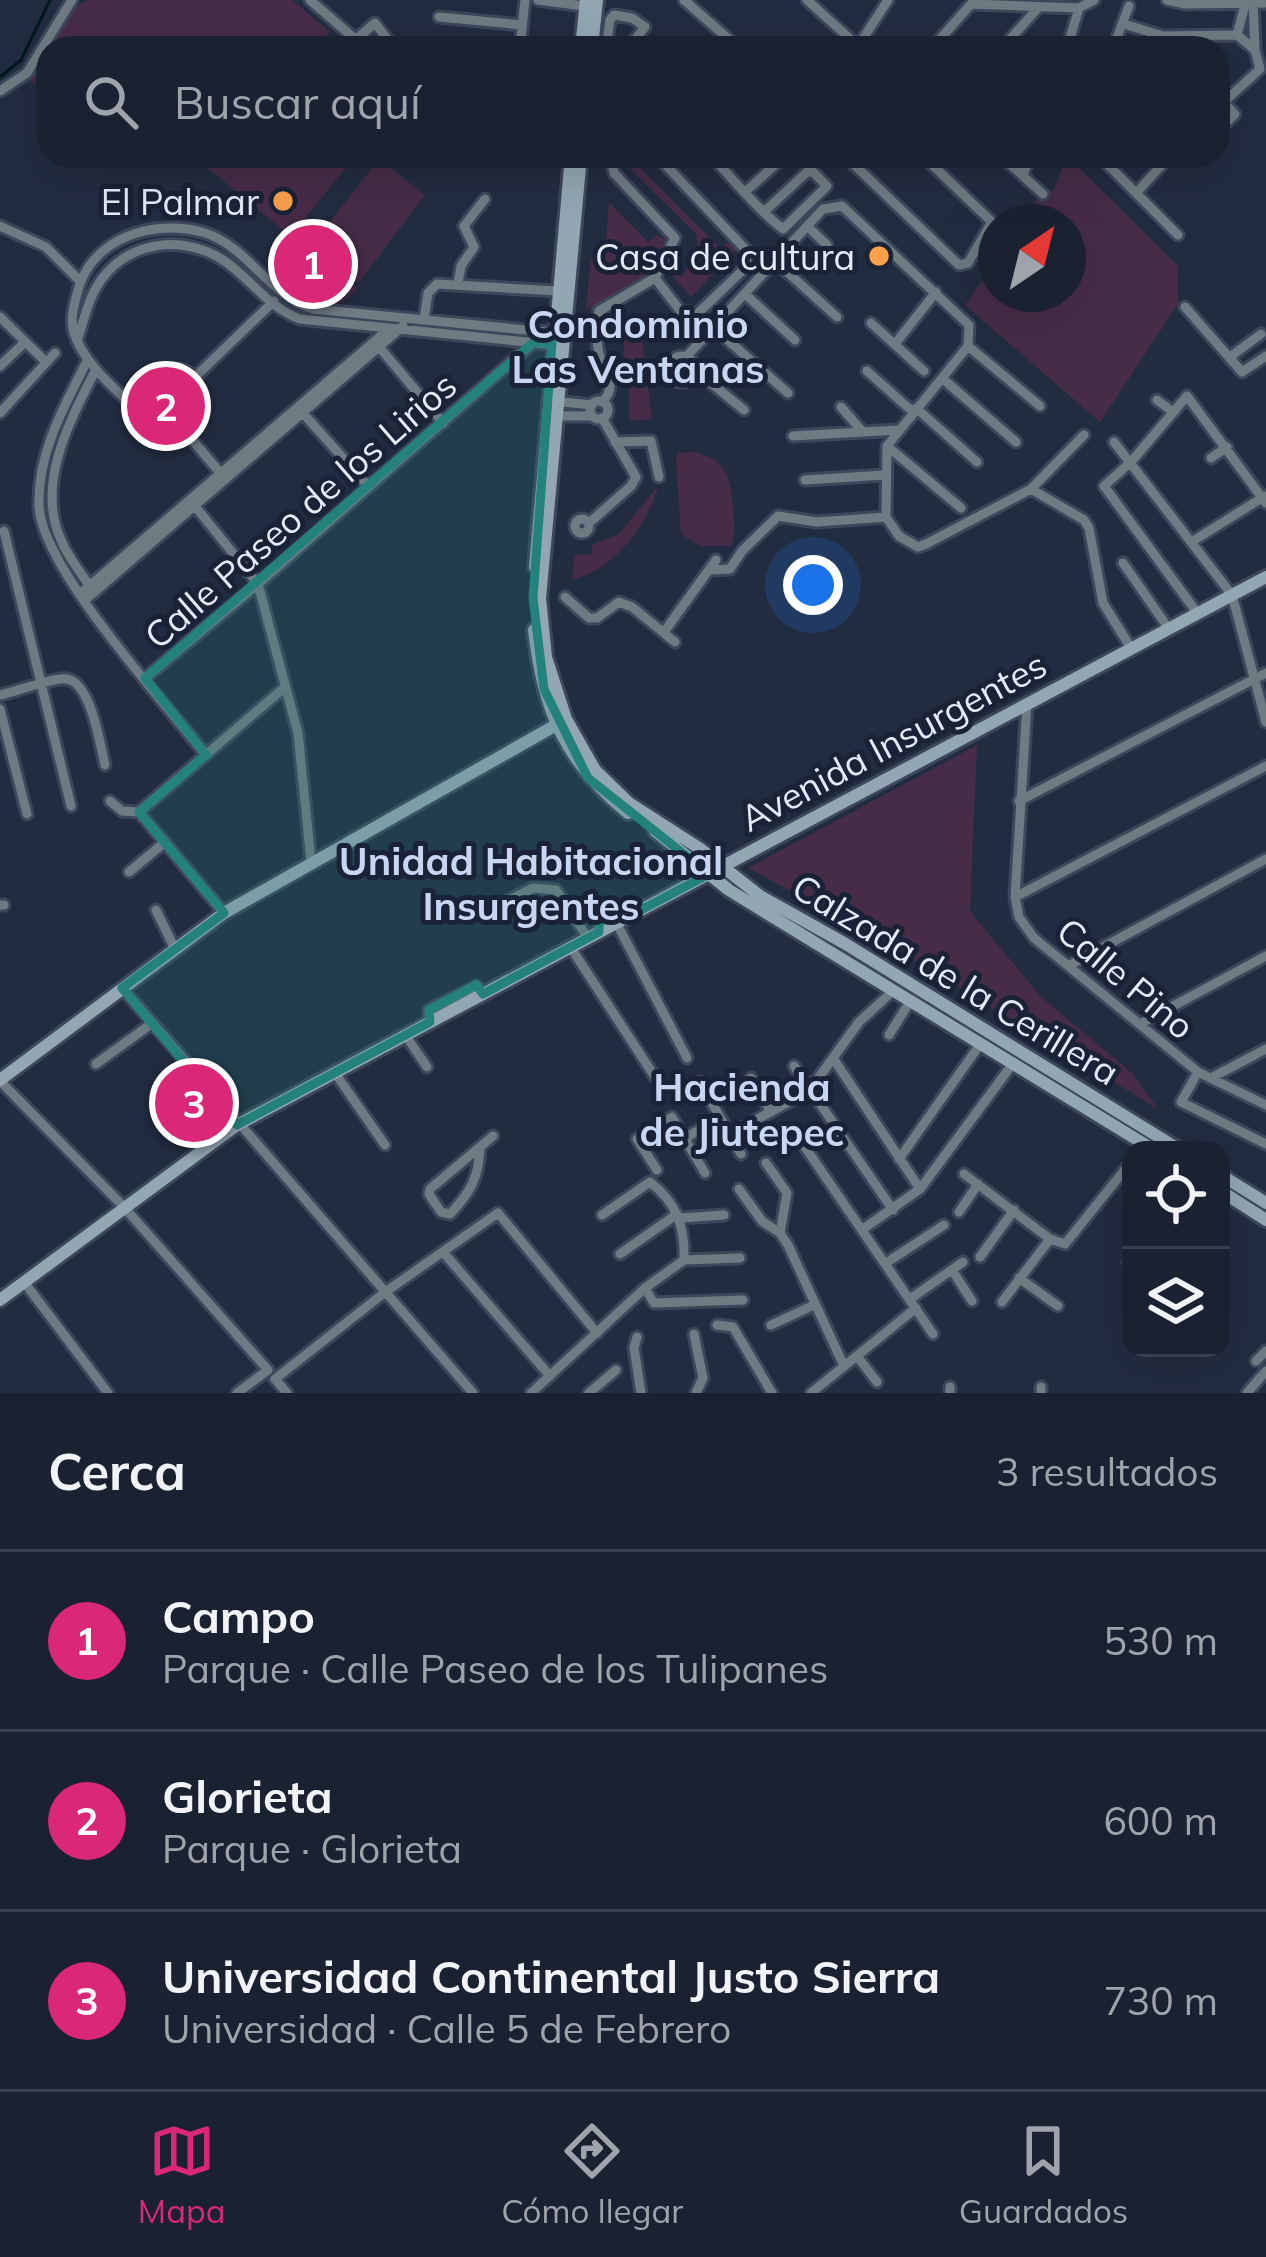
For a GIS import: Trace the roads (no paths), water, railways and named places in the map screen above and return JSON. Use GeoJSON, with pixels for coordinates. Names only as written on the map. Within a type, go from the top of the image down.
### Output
{"type":"FeatureCollection","features":[{"type":"Feature","properties":{"kind":"main road"},"geometry":{"type":"LineString","coordinates":[[584,36],[591,3]]}},
{"type":"Feature","properties":{"kind":"main road"},"geometry":{"type":"LineString","coordinates":[[591,3],[592,36]]}},
{"type":"Feature","properties":{"kind":"main road"},"geometry":{"type":"LineString","coordinates":[[557,339],[570,168]]}},
{"type":"Feature","properties":{"kind":"main road"},"geometry":{"type":"LineString","coordinates":[[557,339],[579,168]]}},
{"type":"Feature","properties":{"kind":"main road","name":"Calzada de la Cerillera"},"geometry":{"type":"LineString","coordinates":[[548,687],[541,598],[555,434],[557,339]]}},
{"type":"Feature","properties":{"kind":"main road","name":"Calzada de la Cerillera"},"geometry":{"type":"LineString","coordinates":[[555,410],[533,598],[537,658],[570,753],[588,778],[894,990],[1135,1141]]}},
{"type":"Feature","properties":{"kind":"main road","name":"Avenida Insurgentes"},"geometry":{"type":"LineString","coordinates":[[0,1300],[237,1125],[1266,577]]}},
{"type":"Feature","properties":{"kind":"main road"},"geometry":{"type":"LineString","coordinates":[[0,1080],[224,913],[562,722]]}},
{"type":"Feature","properties":{"kind":"main road","name":"Calzada de la Cerillera"},"geometry":{"type":"LineString","coordinates":[[715,870],[844,943],[1165,1141]]}},
{"type":"Feature","properties":{"kind":"main road"},"geometry":{"type":"LineString","coordinates":[[1230,1181],[1266,1203]]}},
{"type":"Feature","properties":{"kind":"main road"},"geometry":{"type":"LineString","coordinates":[[1230,1197],[1266,1220]]}},
{"type":"Feature","properties":{"kind":"street"},"geometry":{"type":"LineString","coordinates":[[50,36],[72,0]]}},
{"type":"Feature","properties":{"kind":"street"},"geometry":{"type":"LineString","coordinates":[[310,0],[341,36]]}},
{"type":"Feature","properties":{"kind":"street"},"geometry":{"type":"LineString","coordinates":[[522,36],[525,0]]}},
{"type":"Feature","properties":{"kind":"street"},"geometry":{"type":"LineString","coordinates":[[538,0],[591,3]]}},
{"type":"Feature","properties":{"kind":"street"},"geometry":{"type":"LineString","coordinates":[[684,0],[725,36]]}},
{"type":"Feature","properties":{"kind":"street"},"geometry":{"type":"LineString","coordinates":[[807,0],[845,36]]}},
{"type":"Feature","properties":{"kind":"street"},"geometry":{"type":"LineString","coordinates":[[864,36],[888,0]]}},
{"type":"Feature","properties":{"kind":"street"},"geometry":{"type":"LineString","coordinates":[[943,36],[973,2],[1079,8],[1094,0]]}},
{"type":"Feature","properties":{"kind":"street"},"geometry":{"type":"LineString","coordinates":[[1166,0],[1266,3]]}},
{"type":"Feature","properties":{"kind":"street"},"geometry":{"type":"LineString","coordinates":[[1238,34],[1250,1]]}},
{"type":"Feature","properties":{"kind":"street"},"geometry":{"type":"LineString","coordinates":[[1230,92],[1260,69],[1250,1]]}},
{"type":"Feature","properties":{"kind":"street"},"geometry":{"type":"LineString","coordinates":[[1009,36],[1028,6]]}},
{"type":"Feature","properties":{"kind":"street"},"geometry":{"type":"LineString","coordinates":[[1118,36],[1130,6]]}},
{"type":"Feature","properties":{"kind":"street"},"geometry":{"type":"LineString","coordinates":[[1071,36],[1079,8]]}},
{"type":"Feature","properties":{"kind":"street"},"geometry":{"type":"LineString","coordinates":[[608,36],[614,15],[632,18],[645,27],[638,36]]}},
{"type":"Feature","properties":{"kind":"street"},"geometry":{"type":"LineString","coordinates":[[439,17],[523,26]]}},
{"type":"Feature","properties":{"kind":"street"},"geometry":{"type":"LineString","coordinates":[[360,36],[375,23],[385,36]]}},
{"type":"Feature","properties":{"kind":"street"},"geometry":{"type":"LineString","coordinates":[[1124,24],[1163,36],[1238,34],[1255,50]]}},
{"type":"Feature","properties":{"kind":"street"},"geometry":{"type":"LineString","coordinates":[[0,91],[27,73],[36,58]]}},
{"type":"Feature","properties":{"kind":"street"},"geometry":{"type":"LineString","coordinates":[[597,410],[612,386],[598,347],[599,310],[655,278],[675,235],[613,168]]}},
{"type":"Feature","properties":{"kind":"street"},"geometry":{"type":"LineString","coordinates":[[655,278],[682,314],[689,312],[694,317],[743,270],[749,253],[668,168]]}},
{"type":"Feature","properties":{"kind":"street"},"geometry":{"type":"LineString","coordinates":[[724,168],[764,212],[785,229],[827,186],[807,172],[764,212]]}},
{"type":"Feature","properties":{"kind":"street"},"geometry":{"type":"LineString","coordinates":[[745,192],[772,168]]}},
{"type":"Feature","properties":{"kind":"street"},"geometry":{"type":"LineString","coordinates":[[858,168],[959,265],[968,263],[992,222],[936,168]]}},
{"type":"Feature","properties":{"kind":"street"},"geometry":{"type":"LineString","coordinates":[[1015,168],[1043,194]]}},
{"type":"Feature","properties":{"kind":"street"},"geometry":{"type":"LineString","coordinates":[[1023,175],[1026,168]]}},
{"type":"Feature","properties":{"kind":"street"},"geometry":{"type":"LineString","coordinates":[[1115,168],[1178,235]]}},
{"type":"Feature","properties":{"kind":"street"},"geometry":{"type":"LineString","coordinates":[[1137,192],[1158,168]]}},
{"type":"Feature","properties":{"kind":"street"},"geometry":{"type":"LineString","coordinates":[[458,283],[461,266],[474,248],[464,226],[485,199]]}},
{"type":"Feature","properties":{"kind":"street"},"geometry":{"type":"LineString","coordinates":[[695,370],[685,382],[670,376],[669,367],[714,328],[823,209],[842,206],[969,325],[968,346],[887,446],[886,518],[899,536],[918,547],[1031,489],[1084,436]]}},
{"type":"Feature","properties":{"kind":"street"},"geometry":{"type":"LineString","coordinates":[[0,226],[46,247],[80,281]]}},
{"type":"Feature","properties":{"kind":"street"},"geometry":{"type":"LineString","coordinates":[[139,410],[165,375],[180,371],[194,378],[200,397],[177,422],[158,428],[139,410],[92,364],[70,322],[80,281],[100,254],[123,237],[149,228],[175,226],[208,234],[234,248],[297,304],[314,309],[557,339]]}},
{"type":"Feature","properties":{"kind":"street"},"geometry":{"type":"LineString","coordinates":[[806,226],[827,245]]}},
{"type":"Feature","properties":{"kind":"street"},"geometry":{"type":"LineString","coordinates":[[77,341],[94,290],[112,266],[155,244],[198,246],[300,320],[424,320],[535,337]]}},
{"type":"Feature","properties":{"kind":"street"},"geometry":{"type":"LineString","coordinates":[[775,261],[837,317]]}},
{"type":"Feature","properties":{"kind":"street"},"geometry":{"type":"LineString","coordinates":[[424,320],[428,293],[437,284],[557,291]]}},
{"type":"Feature","properties":{"kind":"street"},"geometry":{"type":"LineString","coordinates":[[895,344],[937,292]]}},
{"type":"Feature","properties":{"kind":"street"},"geometry":{"type":"LineString","coordinates":[[194,378],[282,293]]}},
{"type":"Feature","properties":{"kind":"street"},"geometry":{"type":"LineString","coordinates":[[745,294],[795,340]]}},
{"type":"Feature","properties":{"kind":"street"},"geometry":{"type":"LineString","coordinates":[[1185,307],[1242,372],[1266,356]]}},
{"type":"Feature","properties":{"kind":"street"},"geometry":{"type":"LineString","coordinates":[[0,317],[46,362]]}},
{"type":"Feature","properties":{"kind":"street"},"geometry":{"type":"LineString","coordinates":[[194,505],[222,475],[380,348],[400,323]]}},
{"type":"Feature","properties":{"kind":"street"},"geometry":{"type":"LineString","coordinates":[[87,593],[400,323]]}},
{"type":"Feature","properties":{"kind":"street"},"geometry":{"type":"LineString","coordinates":[[871,323],[924,371]]}},
{"type":"Feature","properties":{"kind":"street"},"geometry":{"type":"LineString","coordinates":[[714,328],[788,393]]}},
{"type":"Feature","properties":{"kind":"street"},"geometry":{"type":"LineString","coordinates":[[1230,357],[1261,334]]}},
{"type":"Feature","properties":{"kind":"street","name":"Calle Paseo de los Lirios"},"geometry":{"type":"LineString","coordinates":[[145,678],[443,423],[535,337]]}},
{"type":"Feature","properties":{"kind":"street"},"geometry":{"type":"LineString","coordinates":[[0,365],[25,342]]}},
{"type":"Feature","properties":{"kind":"street"},"geometry":{"type":"LineString","coordinates":[[968,346],[1040,406]]}},
{"type":"Feature","properties":{"kind":"street"},"geometry":{"type":"LineString","coordinates":[[380,348],[443,423]]}},
{"type":"Feature","properties":{"kind":"street"},"geometry":{"type":"LineString","coordinates":[[0,413],[55,353]]}},
{"type":"Feature","properties":{"kind":"street"},"geometry":{"type":"LineString","coordinates":[[686,356],[695,370],[744,410]]}},
{"type":"Feature","properties":{"kind":"street"},"geometry":{"type":"LineString","coordinates":[[92,364],[64,432],[52,502],[60,538],[87,593],[206,755]]}},
{"type":"Feature","properties":{"kind":"street"},"geometry":{"type":"LineString","coordinates":[[867,371],[976,462]]}},
{"type":"Feature","properties":{"kind":"street"},"geometry":{"type":"LineString","coordinates":[[944,379],[1016,442]]}},
{"type":"Feature","properties":{"kind":"street"},"geometry":{"type":"LineString","coordinates":[[1193,541],[1265,499],[1187,396],[1104,486],[1198,614]]}},
{"type":"Feature","properties":{"kind":"street"},"geometry":{"type":"LineString","coordinates":[[1157,400],[1173,412]]}},
{"type":"Feature","properties":{"kind":"street"},"geometry":{"type":"LineString","coordinates":[[841,407],[862,430]]}},
{"type":"Feature","properties":{"kind":"street"},"geometry":{"type":"LineString","coordinates":[[555,410],[597,410]]}},
{"type":"Feature","properties":{"kind":"street"},"geometry":{"type":"LineString","coordinates":[[555,410],[597,410]]}},
{"type":"Feature","properties":{"kind":"street"},"geometry":{"type":"LineString","coordinates":[[589,523],[632,486],[635,477],[597,410]]}},
{"type":"Feature","properties":{"kind":"street"},"geometry":{"type":"LineString","coordinates":[[301,411],[369,487]]}},
{"type":"Feature","properties":{"kind":"street"},"geometry":{"type":"LineString","coordinates":[[177,422],[222,475]]}},
{"type":"Feature","properties":{"kind":"street"},"geometry":{"type":"LineString","coordinates":[[793,436],[898,430]]}},
{"type":"Feature","properties":{"kind":"street"},"geometry":{"type":"LineString","coordinates":[[615,442],[651,441],[659,477]]}},
{"type":"Feature","properties":{"kind":"street"},"geometry":{"type":"LineString","coordinates":[[1114,442],[1232,595],[1261,675],[1266,722]]}},
{"type":"Feature","properties":{"kind":"street"},"geometry":{"type":"LineString","coordinates":[[887,446],[961,508]]}},
{"type":"Feature","properties":{"kind":"street"},"geometry":{"type":"LineString","coordinates":[[1211,458],[1227,447]]}},
{"type":"Feature","properties":{"kind":"street"},"geometry":{"type":"LineString","coordinates":[[805,480],[884,475]]}},
{"type":"Feature","properties":{"kind":"street"},"geometry":{"type":"LineString","coordinates":[[1031,489],[1084,520],[1103,602],[1131,648]]}},
{"type":"Feature","properties":{"kind":"street"},"geometry":{"type":"LineString","coordinates":[[194,505],[258,584],[298,733],[310,861]]}},
{"type":"Feature","properties":{"kind":"street"},"geometry":{"type":"LineString","coordinates":[[664,632],[722,554],[732,558],[778,516],[817,522],[886,518]]}},
{"type":"Feature","properties":{"kind":"street"},"geometry":{"type":"LineString","coordinates":[[4,531],[71,806]]}},
{"type":"Feature","properties":{"kind":"street"},"geometry":{"type":"LineString","coordinates":[[1123,563],[1169,629]]}},
{"type":"Feature","properties":{"kind":"street"},"geometry":{"type":"LineString","coordinates":[[565,597],[589,619],[619,602],[632,607],[675,641]]}},
{"type":"Feature","properties":{"kind":"street"},"geometry":{"type":"LineString","coordinates":[[1019,801],[1261,675]]}},
{"type":"Feature","properties":{"kind":"street"},"geometry":{"type":"LineString","coordinates":[[0,695],[61,679],[78,684],[87,697],[105,765]]}},
{"type":"Feature","properties":{"kind":"street"},"geometry":{"type":"LineString","coordinates":[[110,801],[122,811],[140,812],[284,688]]}},
{"type":"Feature","properties":{"kind":"street"},"geometry":{"type":"LineString","coordinates":[[1027,704],[1015,897],[1266,766]]}},
{"type":"Feature","properties":{"kind":"street"},"geometry":{"type":"LineString","coordinates":[[0,709],[27,814]]}},
{"type":"Feature","properties":{"kind":"street"},"geometry":{"type":"LineString","coordinates":[[140,812],[224,913]]}},
{"type":"Feature","properties":{"kind":"street"},"geometry":{"type":"LineString","coordinates":[[129,872],[165,842]]}},
{"type":"Feature","properties":{"kind":"street"},"geometry":{"type":"LineString","coordinates":[[1070,965],[1266,859]]}},
{"type":"Feature","properties":{"kind":"street"},"geometry":{"type":"LineString","coordinates":[[496,907],[533,888],[556,890],[594,935],[599,922],[625,907],[643,909]]}},
{"type":"Feature","properties":{"kind":"street","name":"Calle Pino"},"geometry":{"type":"LineString","coordinates":[[1015,897],[1019,917],[1034,938],[1198,1072],[1266,1105]]}},
{"type":"Feature","properties":{"kind":"street"},"geometry":{"type":"LineString","coordinates":[[156,910],[176,949]]}},
{"type":"Feature","properties":{"kind":"street"},"geometry":{"type":"LineString","coordinates":[[617,924],[687,1058]]}},
{"type":"Feature","properties":{"kind":"street"},"geometry":{"type":"LineString","coordinates":[[571,948],[655,1077]]}},
{"type":"Feature","properties":{"kind":"street"},"geometry":{"type":"LineString","coordinates":[[1141,1024],[1266,956]]}},
{"type":"Feature","properties":{"kind":"street"},"geometry":{"type":"LineString","coordinates":[[122,988],[473,1393]]}},
{"type":"Feature","properties":{"kind":"street"},"geometry":{"type":"LineString","coordinates":[[730,1134],[808,1090],[859,1022],[894,990]]}},
{"type":"Feature","properties":{"kind":"street"},"geometry":{"type":"LineString","coordinates":[[889,1035],[911,1000]]}},
{"type":"Feature","properties":{"kind":"street"},"geometry":{"type":"LineString","coordinates":[[96,1064],[151,1024]]}},
{"type":"Feature","properties":{"kind":"street"},"geometry":{"type":"LineString","coordinates":[[406,1036],[427,1066]]}},
{"type":"Feature","properties":{"kind":"street"},"geometry":{"type":"LineString","coordinates":[[898,1159],[981,1042]]}},
{"type":"Feature","properties":{"kind":"street"},"geometry":{"type":"LineString","coordinates":[[1211,1078],[1266,1049]]}},
{"type":"Feature","properties":{"kind":"street"},"geometry":{"type":"LineString","coordinates":[[832,1058],[920,1189]]}},
{"type":"Feature","properties":{"kind":"street"},"geometry":{"type":"LineString","coordinates":[[863,1229],[920,1189],[1014,1062]]}},
{"type":"Feature","properties":{"kind":"street"},"geometry":{"type":"LineString","coordinates":[[794,1066],[893,1210]]}},
{"type":"Feature","properties":{"kind":"street"},"geometry":{"type":"LineString","coordinates":[[1198,1072],[1181,1102],[1266,1144]]}},
{"type":"Feature","properties":{"kind":"street"},"geometry":{"type":"LineString","coordinates":[[335,1073],[385,1145]]}},
{"type":"Feature","properties":{"kind":"street"},"geometry":{"type":"LineString","coordinates":[[752,1078],[771,1112]]}},
{"type":"Feature","properties":{"kind":"street"},"geometry":{"type":"LineString","coordinates":[[0,1080],[123,1206],[268,1370],[237,1393]]}},
{"type":"Feature","properties":{"kind":"street"},"geometry":{"type":"LineString","coordinates":[[700,1082],[741,1154]]}},
{"type":"Feature","properties":{"kind":"street"},"geometry":{"type":"LineString","coordinates":[[657,1170],[637,1139],[672,1117],[706,1174]]}},
{"type":"Feature","properties":{"kind":"street"},"geometry":{"type":"LineString","coordinates":[[685,1138],[721,1118]]}},
{"type":"Feature","properties":{"kind":"street"},"geometry":{"type":"LineString","coordinates":[[794,1131],[932,1334]]}},
{"type":"Feature","properties":{"kind":"street"},"geometry":{"type":"LineString","coordinates":[[468,1233],[436,1206],[430,1189],[493,1136]]}},
{"type":"Feature","properties":{"kind":"street"},"geometry":{"type":"LineString","coordinates":[[450,1214],[470,1193],[480,1147]]}},
{"type":"Feature","properties":{"kind":"street"},"geometry":{"type":"LineString","coordinates":[[466,1158],[479,1163]]}},
{"type":"Feature","properties":{"kind":"street"},"geometry":{"type":"LineString","coordinates":[[766,1163],[788,1198],[780,1216],[780,1233],[844,1366]]}},
{"type":"Feature","properties":{"kind":"street"},"geometry":{"type":"LineString","coordinates":[[964,1174],[1050,1239],[1065,1244],[1122,1174]]}},
{"type":"Feature","properties":{"kind":"street"},"geometry":{"type":"LineString","coordinates":[[602,1215],[650,1182],[679,1216],[685,1231],[684,1259]]}},
{"type":"Feature","properties":{"kind":"street"},"geometry":{"type":"LineString","coordinates":[[959,1212],[978,1184]]}},
{"type":"Feature","properties":{"kind":"street"},"geometry":{"type":"LineString","coordinates":[[739,1189],[761,1221],[780,1233]]}},
{"type":"Feature","properties":{"kind":"street"},"geometry":{"type":"LineString","coordinates":[[980,1257],[1014,1210]]}},
{"type":"Feature","properties":{"kind":"street"},"geometry":{"type":"LineString","coordinates":[[287,1393],[275,1379],[384,1293],[498,1213],[597,1333]]}},
{"type":"Feature","properties":{"kind":"street"},"geometry":{"type":"LineString","coordinates":[[620,1254],[679,1216],[724,1215]]}},
{"type":"Feature","properties":{"kind":"street"},"geometry":{"type":"LineString","coordinates":[[886,1263],[944,1225]]}},
{"type":"Feature","properties":{"kind":"street"},"geometry":{"type":"LineString","coordinates":[[1002,1302],[1050,1239]]}},
{"type":"Feature","properties":{"kind":"street"},"geometry":{"type":"LineString","coordinates":[[443,1252],[550,1376]]}},
{"type":"Feature","properties":{"kind":"street"},"geometry":{"type":"LineString","coordinates":[[531,1393],[645,1288],[684,1259],[740,1258]]}},
{"type":"Feature","properties":{"kind":"street"},"geometry":{"type":"LineString","coordinates":[[811,1393],[963,1262]]}},
{"type":"Feature","properties":{"kind":"street"},"geometry":{"type":"LineString","coordinates":[[952,1270],[972,1301]]}},
{"type":"Feature","properties":{"kind":"street"},"geometry":{"type":"LineString","coordinates":[[1019,1278],[1058,1306]]}},
{"type":"Feature","properties":{"kind":"street"},"geometry":{"type":"LineString","coordinates":[[24,1282],[108,1393]]}},
{"type":"Feature","properties":{"kind":"street"},"geometry":{"type":"LineString","coordinates":[[645,1288],[654,1303],[743,1300]]}},
{"type":"Feature","properties":{"kind":"street"},"geometry":{"type":"LineString","coordinates":[[771,1325],[814,1305]]}},
{"type":"Feature","properties":{"kind":"street"},"geometry":{"type":"LineString","coordinates":[[717,1325],[733,1327],[772,1393]]}},
{"type":"Feature","properties":{"kind":"street"},"geometry":{"type":"LineString","coordinates":[[694,1334],[703,1378],[697,1393]]}},
{"type":"Feature","properties":{"kind":"street"},"geometry":{"type":"LineString","coordinates":[[637,1336],[634,1348],[641,1393]]}},
{"type":"Feature","properties":{"kind":"street"},"geometry":{"type":"LineString","coordinates":[[1256,1360],[1266,1351]]}},
{"type":"Feature","properties":{"kind":"street"},"geometry":{"type":"LineString","coordinates":[[857,1356],[878,1382]]}},
{"type":"Feature","properties":{"kind":"street"},"geometry":{"type":"LineString","coordinates":[[590,1393],[616,1370]]}},
{"type":"Feature","properties":{"kind":"street"},"geometry":{"type":"LineString","coordinates":[[1247,1393],[1266,1371]]}},
{"type":"Feature","properties":{"kind":"waterway"},"geometry":{"type":"LineString","coordinates":[[0,77],[21,60],[50,0]]}},
{"type":"Feature","properties":{"kind":"place","name":"El Palmar"},"geometry":{"type":"Point","coordinates":[283,201]}},
{"type":"Feature","properties":{"kind":"place","name":"Casa de cultura"},"geometry":{"type":"Point","coordinates":[879,256]}},
{"type":"Feature","properties":{"kind":"place","name":"Campo"},"geometry":{"type":"Point","coordinates":[313,264]}},
{"type":"Feature","properties":{"kind":"place","name":"Glorieta"},"geometry":{"type":"Point","coordinates":[166,406]}},
{"type":"Feature","properties":{"kind":"place","name":"Universidad Continental Justo Sierra"},"geometry":{"type":"Point","coordinates":[194,1103]}},
{"type":"Feature","properties":{"kind":"district","name":"Condominio Las Ventanas"},"geometry":{"type":"Point","coordinates":[638,346]}},
{"type":"Feature","properties":{"kind":"district","name":"Unidad Habitacional Insurgentes"},"geometry":{"type":"Point","coordinates":[531,882]}},
{"type":"Feature","properties":{"kind":"district","name":"Hacienda de Jiutepec"},"geometry":{"type":"Point","coordinates":[742,1108]}}]}
